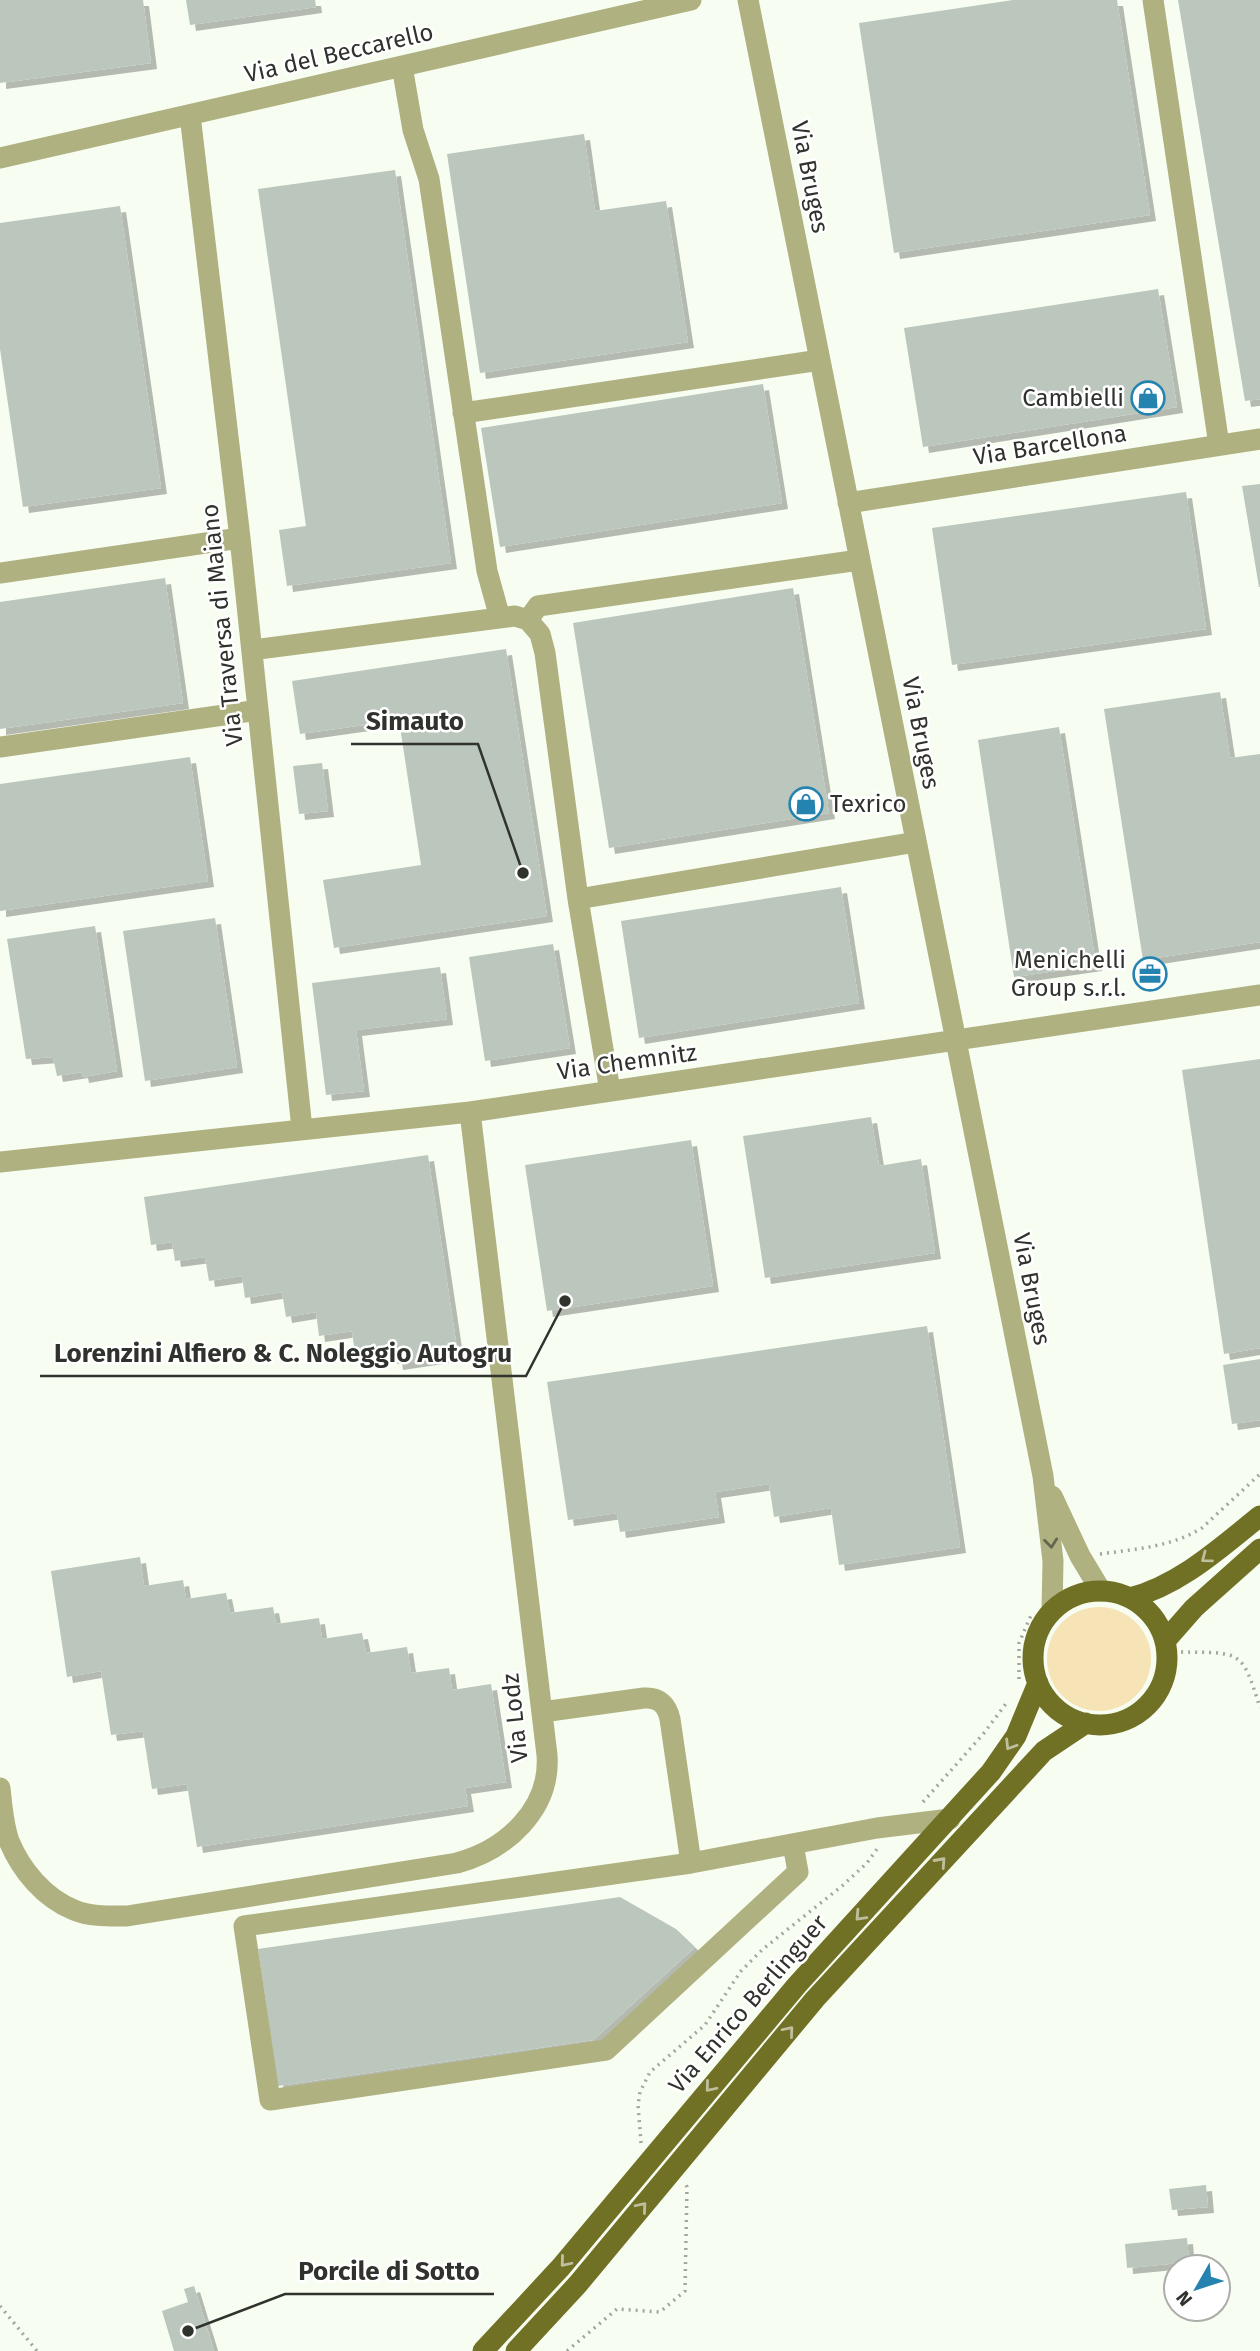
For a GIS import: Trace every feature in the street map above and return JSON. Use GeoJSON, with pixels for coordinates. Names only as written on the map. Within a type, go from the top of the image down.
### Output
{"type":"FeatureCollection","features":[{"type":"Feature","properties":{"kind":"main road"},"geometry":{"type":"LineString","coordinates":[[1130,1598],[1174,1581],[1260,1516]]}},
{"type":"Feature","properties":{"kind":"main road"},"geometry":{"type":"LineString","coordinates":[[1166,1646],[1195,1608],[1260,1549]]}},
{"type":"Feature","properties":{"kind":"main road"},"geometry":{"type":"LineString","coordinates":[[1028,1685],[1044,1695],[1062,1713],[1086,1723],[1117,1723],[1145,1708],[1163,1682],[1167,1667],[1166,1646],[1153,1618],[1130,1598],[1101,1591],[1077,1595],[1043,1610]]}},
{"type":"Feature","properties":{"kind":"main road","name":"Via Enrico Berlinguer"},"geometry":{"type":"LineString","coordinates":[[483,2351],[561,2267],[797,1985],[950,1819],[1008,1750],[1023,1722],[1034,1648],[1043,1610]]}},
{"type":"Feature","properties":{"kind":"main road","name":"Via Enrico Berlinguer"},"geometry":{"type":"LineString","coordinates":[[516,2351],[578,2284],[815,1999],[1044,1751],[1086,1723]]}},
{"type":"Feature","properties":{"kind":"street","name":"Via del Beccarello"},"geometry":{"type":"LineString","coordinates":[[0,158],[691,0]]}},
{"type":"Feature","properties":{"kind":"street","name":"Via Bruges"},"geometry":{"type":"LineString","coordinates":[[748,0],[1043,1476],[1053,1561],[1043,1610]]}},
{"type":"Feature","properties":{"kind":"street"},"geometry":{"type":"LineString","coordinates":[[1153,0],[1219,445]]}},
{"type":"Feature","properties":{"kind":"street"},"geometry":{"type":"LineString","coordinates":[[402,66],[413,131],[429,178],[487,571],[500,618]]}},
{"type":"Feature","properties":{"kind":"street","name":"Via Traversa di Maiano"},"geometry":{"type":"LineString","coordinates":[[190,115],[240,538],[302,1129]]}},
{"type":"Feature","properties":{"kind":"street"},"geometry":{"type":"LineString","coordinates":[[463,413],[820,360]]}},
{"type":"Feature","properties":{"kind":"street","name":"Via Barcellona"},"geometry":{"type":"LineString","coordinates":[[848,503],[1260,439]]}},
{"type":"Feature","properties":{"kind":"street"},"geometry":{"type":"LineString","coordinates":[[0,573],[240,538]]}},
{"type":"Feature","properties":{"kind":"street"},"geometry":{"type":"LineString","coordinates":[[528,620],[538,606],[859,561]]}},
{"type":"Feature","properties":{"kind":"street"},"geometry":{"type":"LineString","coordinates":[[252,650],[515,616],[528,620],[540,634],[545,653],[578,899],[610,1091]]}},
{"type":"Feature","properties":{"kind":"street"},"geometry":{"type":"LineString","coordinates":[[0,747],[258,710]]}},
{"type":"Feature","properties":{"kind":"street"},"geometry":{"type":"LineString","coordinates":[[578,899],[916,842]]}},
{"type":"Feature","properties":{"kind":"street","name":"Via Chemnitz"},"geometry":{"type":"LineString","coordinates":[[0,1161],[470,1112],[1260,995]]}},
{"type":"Feature","properties":{"kind":"street","name":"Via Lodz"},"geometry":{"type":"LineString","coordinates":[[0,1788],[9,1840],[33,1882],[74,1910],[102,1916],[127,1916],[457,1863],[491,1851],[523,1824],[536,1805],[548,1768],[470,1112]]}},
{"type":"Feature","properties":{"kind":"street","name":"Via Bruges"},"geometry":{"type":"LineString","coordinates":[[1043,1476],[1080,1556],[1101,1591]]}},
{"type":"Feature","properties":{"kind":"street"},"geometry":{"type":"LineString","coordinates":[[542,1712],[644,1698],[654,1698],[663,1703],[670,1719],[691,1863]]}},
{"type":"Feature","properties":{"kind":"street"},"geometry":{"type":"LineString","coordinates":[[793,1844],[798,1872],[606,2050],[270,2100],[244,1926],[691,1863],[877,1828],[950,1819]]}},
{"type":"Feature","properties":{"kind":"path"},"geometry":{"type":"LineString","coordinates":[[1080,1556],[1165,1545],[1184,1538],[1202,1528],[1260,1474]]}},
{"type":"Feature","properties":{"kind":"path"},"geometry":{"type":"LineString","coordinates":[[1028,1685],[1019,1643],[1026,1623],[1043,1610]]}},
{"type":"Feature","properties":{"kind":"path"},"geometry":{"type":"LineString","coordinates":[[1166,1646],[1226,1653],[1236,1658],[1246,1665],[1260,1708]]}},
{"type":"Feature","properties":{"kind":"path"},"geometry":{"type":"LineString","coordinates":[[915,1811],[984,1733],[1010,1698]]}},
{"type":"Feature","properties":{"kind":"path"},"geometry":{"type":"LineString","coordinates":[[641,2145],[638,2105],[643,2082],[650,2072],[705,2025],[741,1971],[763,1949],[867,1863],[877,1849],[877,1828]]}},
{"type":"Feature","properties":{"kind":"path"},"geometry":{"type":"LineString","coordinates":[[567,2351],[617,2309],[660,2312],[685,2291],[687,2188],[682,2178]]}},
{"type":"Feature","properties":{"kind":"path"},"geometry":{"type":"LineString","coordinates":[[0,2306],[37,2351]]}},
{"type":"Feature","properties":{"kind":"shaded area"},"geometry":{"type":"Polygon","coordinates":[[[1099,1607],[1119,1611],[1136,1622],[1147,1639],[1151,1659],[1147,1679],[1136,1696],[1119,1707],[1099,1711],[1079,1707],[1062,1696],[1051,1679],[1047,1659],[1051,1639],[1062,1622],[1079,1611],[1099,1607]]]}},
{"type":"Feature","properties":{"kind":"building"},"geometry":{"type":"Polygon","coordinates":[[[0,0],[143,0],[151,63],[0,83],[0,0]]]}},
{"type":"Feature","properties":{"kind":"building"},"geometry":{"type":"Polygon","coordinates":[[[186,0],[315,0],[316,7],[190,25],[186,0]]]}},
{"type":"Feature","properties":{"kind":"building"},"geometry":{"type":"Polygon","coordinates":[[[1013,0],[1117,0],[1150,215],[894,253],[859,23],[1013,0]]]}},
{"type":"Feature","properties":{"kind":"building"},"geometry":{"type":"Polygon","coordinates":[[[1178,0],[1260,0],[1260,399],[1245,401],[1178,0]]]}},
{"type":"Feature","properties":{"kind":"building"},"geometry":{"type":"Polygon","coordinates":[[[584,134],[595,211],[666,201],[688,342],[480,373],[447,154],[584,134]]]}},
{"type":"Feature","properties":{"kind":"building"},"geometry":{"type":"Polygon","coordinates":[[[395,170],[451,563],[287,586],[279,530],[306,526],[258,189],[395,170]]]}},
{"type":"Feature","properties":{"kind":"building"},"geometry":{"type":"Polygon","coordinates":[[[120,206],[161,488],[23,507],[0,349],[0,223],[120,206]]]}},
{"type":"Feature","properties":{"kind":"building"},"geometry":{"type":"Polygon","coordinates":[[[1158,289],[1177,407],[923,447],[904,328],[1158,289]]]}},
{"type":"Feature","properties":{"kind":"building"},"geometry":{"type":"Polygon","coordinates":[[[763,384],[782,503],[500,547],[481,428],[763,384]]]}},
{"type":"Feature","properties":{"kind":"building"},"geometry":{"type":"Polygon","coordinates":[[[1260,484],[1260,587],[1259,587],[1242,486],[1260,484]]]}},
{"type":"Feature","properties":{"kind":"building"},"geometry":{"type":"Polygon","coordinates":[[[1186,492],[1206,629],[952,665],[932,528],[1186,492]]]}},
{"type":"Feature","properties":{"kind":"building"},"geometry":{"type":"Polygon","coordinates":[[[165,578],[183,703],[0,729],[0,602],[165,578]]]}},
{"type":"Feature","properties":{"kind":"building"},"geometry":{"type":"Polygon","coordinates":[[[793,588],[829,813],[609,848],[573,623],[793,588]]]}},
{"type":"Feature","properties":{"kind":"building"},"geometry":{"type":"Polygon","coordinates":[[[506,649],[547,916],[334,948],[323,880],[421,865],[399,720],[300,734],[292,681],[506,649]]]}},
{"type":"Feature","properties":{"kind":"building"},"geometry":{"type":"Polygon","coordinates":[[[1220,692],[1230,758],[1260,754],[1260,942],[1143,960],[1104,709],[1220,692]]]}},
{"type":"Feature","properties":{"kind":"building"},"geometry":{"type":"Polygon","coordinates":[[[1059,727],[1096,965],[1014,977],[978,740],[1059,727]]]}},
{"type":"Feature","properties":{"kind":"building"},"geometry":{"type":"Polygon","coordinates":[[[190,757],[208,881],[0,911],[0,784],[190,757]]]}},
{"type":"Feature","properties":{"kind":"building"},"geometry":{"type":"Polygon","coordinates":[[[322,763],[328,811],[299,814],[293,766],[322,763]]]}},
{"type":"Feature","properties":{"kind":"building"},"geometry":{"type":"Polygon","coordinates":[[[841,887],[859,1003],[639,1038],[621,921],[841,887]]]}},
{"type":"Feature","properties":{"kind":"building"},"geometry":{"type":"Polygon","coordinates":[[[215,918],[237,1067],[145,1081],[123,931],[215,918]]]}},
{"type":"Feature","properties":{"kind":"building"},"geometry":{"type":"Polygon","coordinates":[[[95,926],[117,1071],[83,1077],[82,1072],[57,1076],[53,1057],[26,1059],[7,939],[95,926]]]}},
{"type":"Feature","properties":{"kind":"building"},"geometry":{"type":"Polygon","coordinates":[[[553,944],[570,1048],[485,1061],[469,957],[553,944]]]}},
{"type":"Feature","properties":{"kind":"building"},"geometry":{"type":"Polygon","coordinates":[[[440,967],[447,1019],[356,1030],[364,1091],[326,1095],[312,983],[440,967]]]}},
{"type":"Feature","properties":{"kind":"building"},"geometry":{"type":"Polygon","coordinates":[[[1260,1059],[1260,1348],[1224,1354],[1182,1070],[1260,1059]]]}},
{"type":"Feature","properties":{"kind":"building"},"geometry":{"type":"Polygon","coordinates":[[[871,1117],[879,1166],[921,1159],[935,1253],[765,1278],[743,1136],[871,1117]]]}},
{"type":"Feature","properties":{"kind":"building"},"geometry":{"type":"Polygon","coordinates":[[[691,1140],[713,1286],[547,1311],[525,1165],[691,1140]]]}},
{"type":"Feature","properties":{"kind":"building"},"geometry":{"type":"Polygon","coordinates":[[[428,1155],[458,1355],[397,1364],[395,1348],[355,1354],[352,1331],[319,1336],[316,1312],[286,1317],[282,1292],[245,1298],[242,1276],[209,1281],[205,1257],[175,1261],[172,1242],[151,1245],[144,1197],[428,1155]]]}},
{"type":"Feature","properties":{"kind":"building"},"geometry":{"type":"Polygon","coordinates":[[[927,1326],[960,1547],[839,1565],[831,1508],[774,1517],[769,1484],[715,1492],[719,1517],[620,1532],[617,1513],[568,1520],[547,1382],[927,1326]]]}},
{"type":"Feature","properties":{"kind":"building"},"geometry":{"type":"Polygon","coordinates":[[[1260,1359],[1260,1420],[1232,1424],[1223,1365],[1260,1359]]]}},
{"type":"Feature","properties":{"kind":"building"},"geometry":{"type":"Polygon","coordinates":[[[140,1557],[144,1586],[183,1580],[186,1599],[226,1593],[230,1613],[273,1607],[276,1624],[319,1618],[322,1639],[362,1633],[366,1653],[407,1647],[411,1673],[449,1668],[452,1690],[491,1684],[506,1782],[465,1788],[468,1806],[197,1847],[187,1784],[152,1789],[143,1731],[111,1735],[101,1671],[67,1677],[51,1571],[140,1557]]]}},
{"type":"Feature","properties":{"kind":"building"},"geometry":{"type":"Polygon","coordinates":[[[620,1897],[676,1929],[695,1947],[593,2040],[278,2086],[258,1949],[620,1897]]]}},
{"type":"Feature","properties":{"kind":"building"},"geometry":{"type":"Polygon","coordinates":[[[1206,2185],[1208,2207],[1172,2210],[1169,2189],[1206,2185]]]}},
{"type":"Feature","properties":{"kind":"building"},"geometry":{"type":"Polygon","coordinates":[[[1187,2238],[1188,2253],[1162,2253],[1162,2265],[1127,2268],[1125,2244],[1187,2238]]]}},
{"type":"Feature","properties":{"kind":"building"},"geometry":{"type":"Polygon","coordinates":[[[194,2286],[214,2351],[174,2351],[162,2311],[188,2302],[184,2289],[194,2286]]]}},
{"type":"Feature","properties":{"kind":"place","name":"Cambielli"},"geometry":{"type":"Point","coordinates":[1148,398]}},
{"type":"Feature","properties":{"kind":"place","name":"Texrico"},"geometry":{"type":"Point","coordinates":[806,804]}},
{"type":"Feature","properties":{"kind":"place","name":"Simauto"},"geometry":{"type":"Point","coordinates":[523,873]}},
{"type":"Feature","properties":{"kind":"place","name":"Menichelli Group s.r.l."},"geometry":{"type":"Point","coordinates":[1150,974]}},
{"type":"Feature","properties":{"kind":"place","name":"Lorenzini Alfiero & C. Noleggio Autogru"},"geometry":{"type":"Point","coordinates":[565,1301]}},
{"type":"Feature","properties":{"kind":"place","name":"Porcile di Sotto"},"geometry":{"type":"Point","coordinates":[188,2331]}}]}
